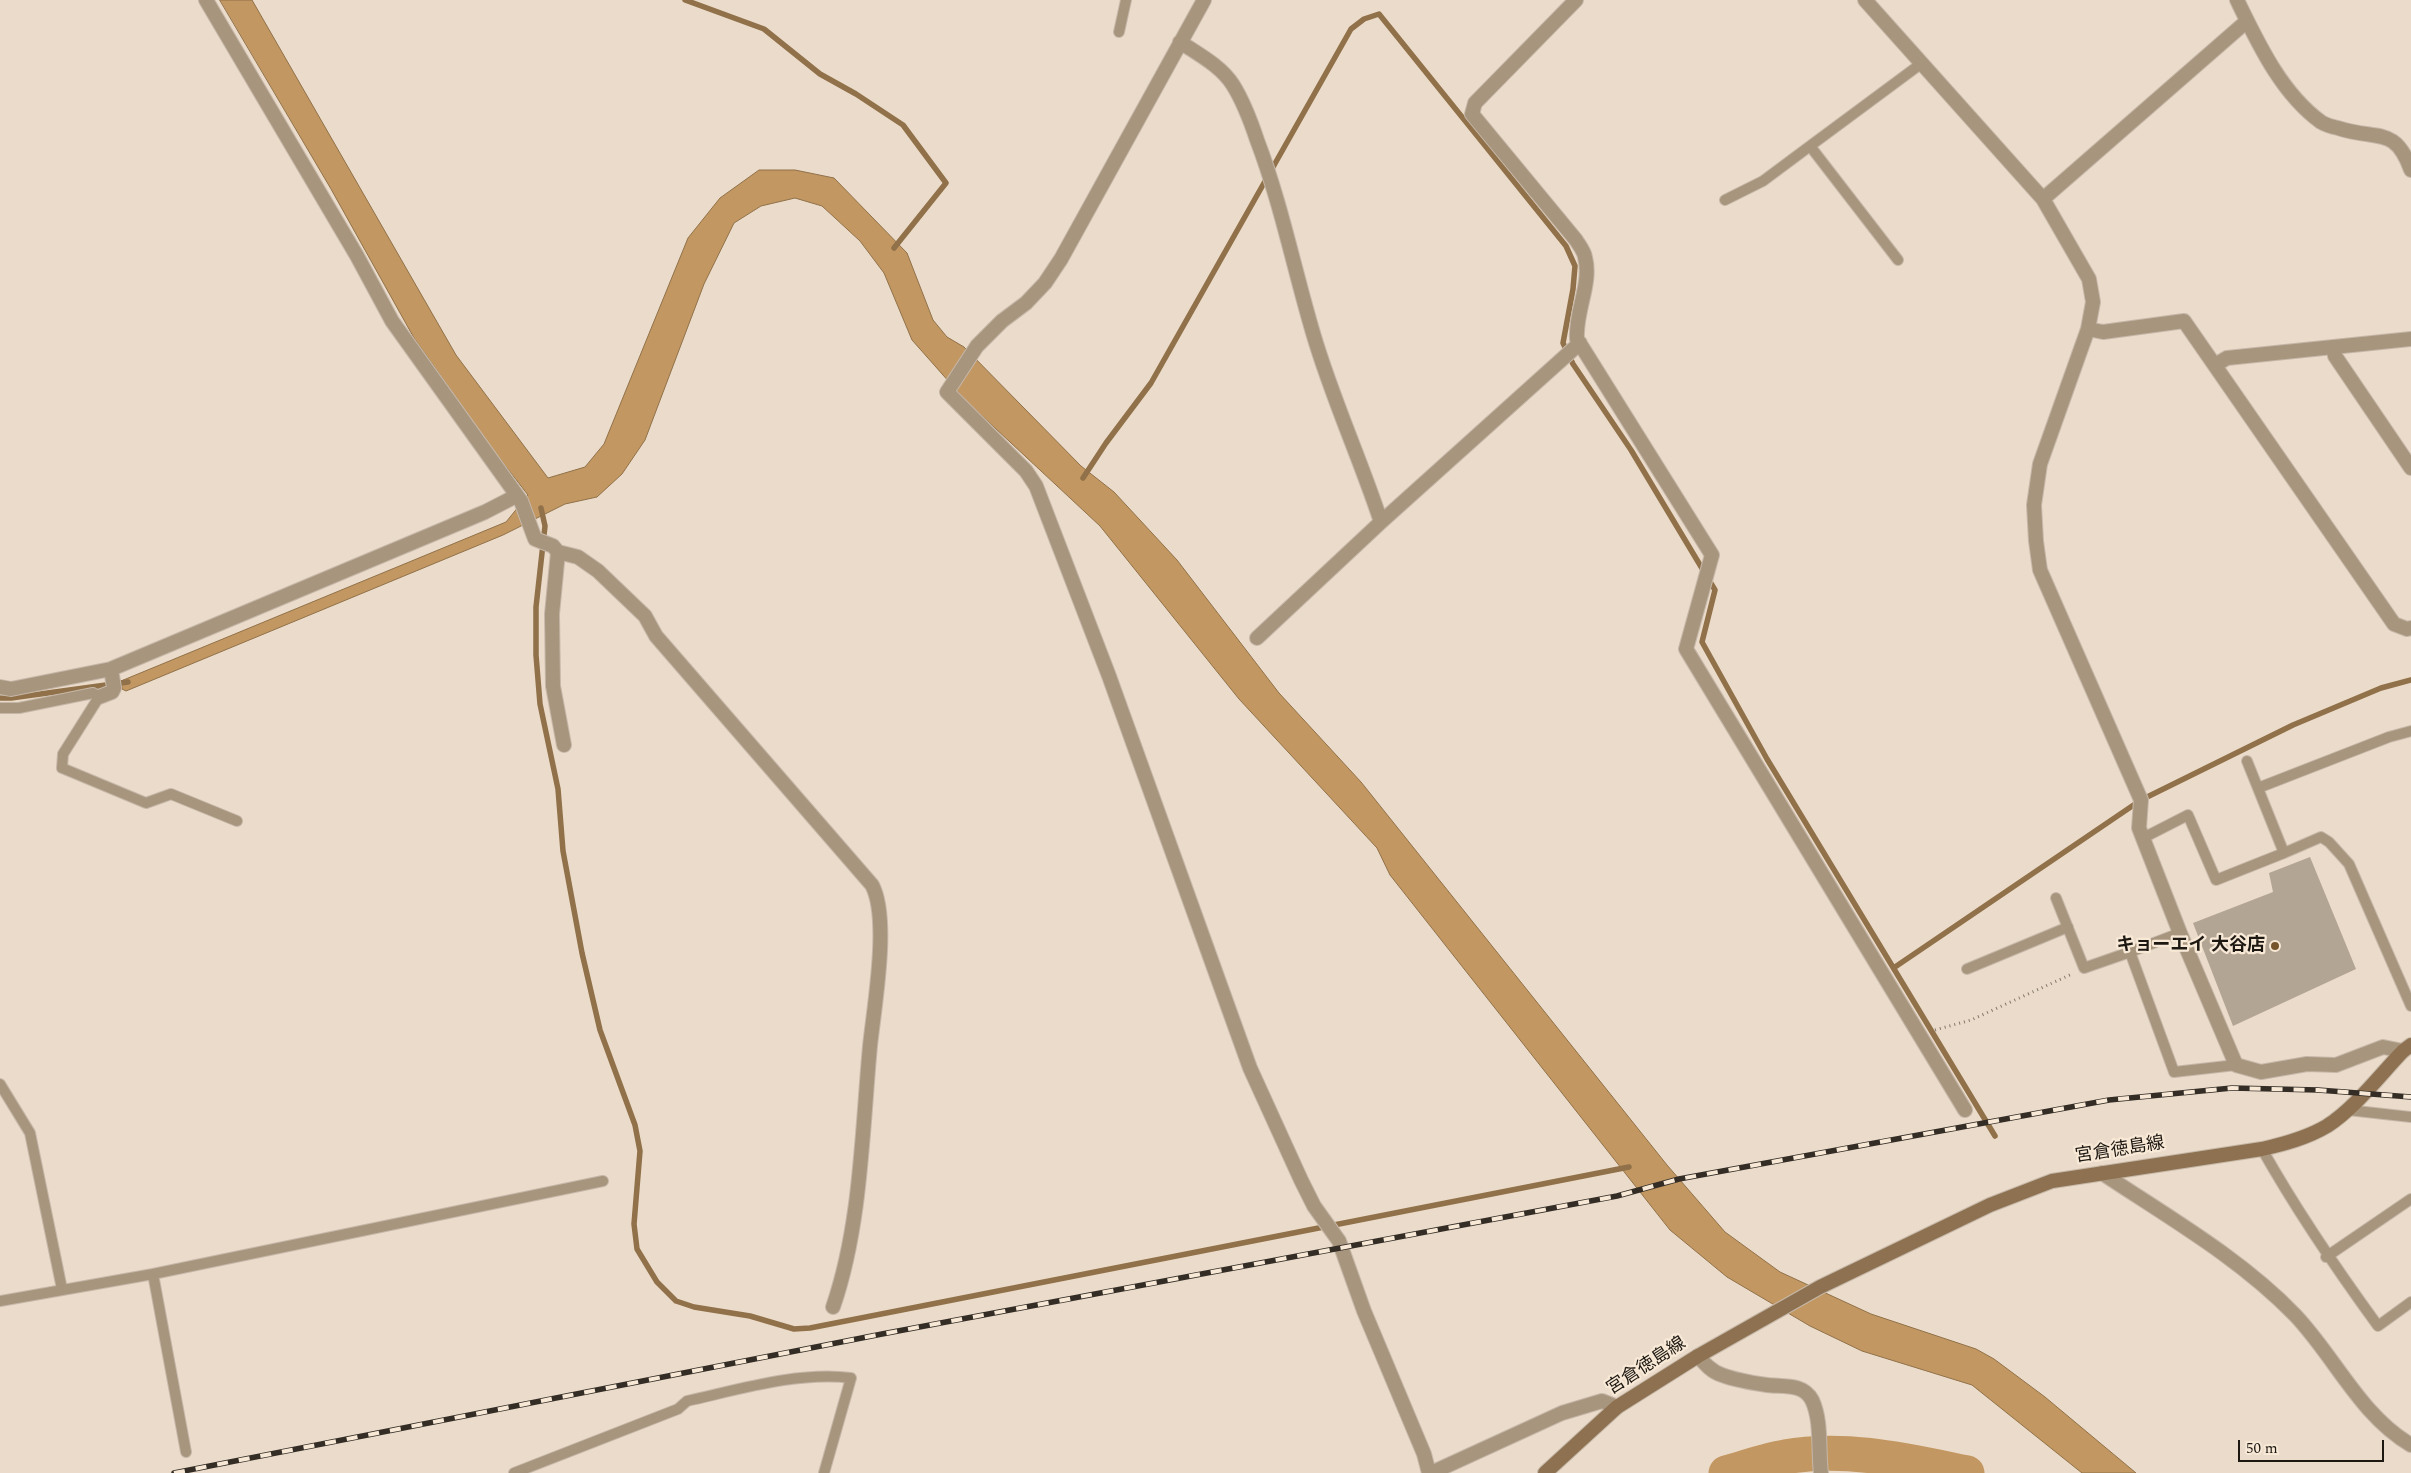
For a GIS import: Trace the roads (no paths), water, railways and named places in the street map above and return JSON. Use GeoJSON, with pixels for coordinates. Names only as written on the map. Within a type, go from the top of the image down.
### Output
{"type":"FeatureCollection","features":[{"type":"Feature","properties":{"kind":"main road","name":"宮倉徳島線"},"geometry":{"type":"LineString","coordinates":[[1545,1473],[1618,1407],[1698,1356],[1782,1310],[1820,1286],[1990,1205],[2052,1181],[2262,1149],[2295,1141],[2326,1126],[2348,1110],[2407,1048]]}},
{"type":"Feature","properties":{"kind":"street"},"geometry":{"type":"LineString","coordinates":[[206,0],[357,256],[392,321],[518,499],[535,538],[555,549],[578,557],[598,571],[645,616],[656,636],[872,885],[877,894],[879,922],[878,977],[862,1156],[855,1208],[833,1308]]}},
{"type":"Feature","properties":{"kind":"street"},"geometry":{"type":"LineString","coordinates":[[1204,0],[1061,259],[1045,283],[1026,303],[1002,321],[972,352],[946,392],[1026,471],[1036,486],[1110,676],[1250,1068],[1314,1206],[1329,1225],[1347,1261],[1364,1311],[1424,1454],[1430,1473],[1562,1413],[1602,1402],[1618,1407]]}},
{"type":"Feature","properties":{"kind":"street"},"geometry":{"type":"LineString","coordinates":[[1576,0],[1475,103],[1472,114],[1576,240],[1585,256],[1587,273],[1576,324],[1578,345],[1712,555],[1686,649],[1965,1110]]}},
{"type":"Feature","properties":{"kind":"street"},"geometry":{"type":"LineString","coordinates":[[1865,0],[2043,199],[2089,278],[2094,302],[2088,329],[2040,464],[2034,505],[2040,570],[2141,800],[2139,828],[2180,933],[2236,1065],[2261,1072],[2307,1064],[2336,1064],[2384,1047],[2407,1048]]}},
{"type":"Feature","properties":{"kind":"street"},"geometry":{"type":"LineString","coordinates":[[2237,0],[2271,65],[2301,106],[2323,124],[2352,133],[2387,138],[2397,143],[2405,153],[2411,170]]}},
{"type":"Feature","properties":{"kind":"street"},"geometry":{"type":"LineString","coordinates":[[2043,199],[2247,21]]}},
{"type":"Feature","properties":{"kind":"street"},"geometry":{"type":"LineString","coordinates":[[1180,42],[1216,68],[1233,84],[1252,127],[1278,200],[1326,374],[1361,462],[1381,522]]}},
{"type":"Feature","properties":{"kind":"street"},"geometry":{"type":"LineString","coordinates":[[2088,329],[2103,332],[2184,321],[2394,624],[2407,629],[2411,628]]}},
{"type":"Feature","properties":{"kind":"street"},"geometry":{"type":"LineString","coordinates":[[2215,365],[2227,358],[2411,339]]}},
{"type":"Feature","properties":{"kind":"street"},"geometry":{"type":"LineString","coordinates":[[1257,638],[1381,522],[1578,345]]}},
{"type":"Feature","properties":{"kind":"street"},"geometry":{"type":"LineString","coordinates":[[2333,347],[2335,356],[2411,468]]}},
{"type":"Feature","properties":{"kind":"street"},"geometry":{"type":"LineString","coordinates":[[0,688],[11,689],[112,676],[518,499]]}},
{"type":"Feature","properties":{"kind":"street"},"geometry":{"type":"LineString","coordinates":[[555,549],[552,614],[553,686],[564,745]]}},
{"type":"Feature","properties":{"kind":"street"},"geometry":{"type":"LineString","coordinates":[[99,697],[112,692],[112,676]]}},
{"type":"Feature","properties":{"kind":"street"},"geometry":{"type":"LineString","coordinates":[[2102,1173],[2213,1247],[2265,1286],[2296,1317],[2371,1412],[2411,1445]]}},
{"type":"Feature","properties":{"kind":"street"},"geometry":{"type":"LineString","coordinates":[[1698,1356],[1710,1369],[1721,1375],[1767,1385],[1790,1386],[1803,1390],[1812,1400],[1818,1431],[1821,1472]]}},
{"type":"Feature","properties":{"kind":"lane"},"geometry":{"type":"LineString","coordinates":[[1119,32],[1126,0]]}},
{"type":"Feature","properties":{"kind":"lane"},"geometry":{"type":"LineString","coordinates":[[1725,200],[1764,181],[1922,63]]}},
{"type":"Feature","properties":{"kind":"lane"},"geometry":{"type":"LineString","coordinates":[[1810,146],[1898,260]]}},
{"type":"Feature","properties":{"kind":"lane"},"geometry":{"type":"LineString","coordinates":[[0,708],[19,708],[93,693],[99,697],[63,754],[62,768],[146,803],[171,794],[237,821]]}},
{"type":"Feature","properties":{"kind":"lane"},"geometry":{"type":"LineString","coordinates":[[2258,788],[2388,737],[2411,731]]}},
{"type":"Feature","properties":{"kind":"lane"},"geometry":{"type":"LineString","coordinates":[[2247,761],[2284,853]]}},
{"type":"Feature","properties":{"kind":"lane"},"geometry":{"type":"LineString","coordinates":[[2143,838],[2188,815],[2216,880],[2321,838],[2329,842],[2349,864],[2411,1006]]}},
{"type":"Feature","properties":{"kind":"lane"},"geometry":{"type":"LineString","coordinates":[[2056,898],[2084,968],[2180,933]]}},
{"type":"Feature","properties":{"kind":"lane"},"geometry":{"type":"LineString","coordinates":[[1967,969],[2068,927]]}},
{"type":"Feature","properties":{"kind":"lane"},"geometry":{"type":"LineString","coordinates":[[2130,952],[2174,1072],[2236,1065]]}},
{"type":"Feature","properties":{"kind":"lane"},"geometry":{"type":"LineString","coordinates":[[0,1084],[30,1133],[62,1289]]}},
{"type":"Feature","properties":{"kind":"lane"},"geometry":{"type":"LineString","coordinates":[[2348,1110],[2411,1117]]}},
{"type":"Feature","properties":{"kind":"lane"},"geometry":{"type":"LineString","coordinates":[[2262,1149],[2296,1210],[2326,1256],[2378,1326],[2411,1302]]}},
{"type":"Feature","properties":{"kind":"lane"},"geometry":{"type":"LineString","coordinates":[[0,1301],[153,1274],[603,1181]]}},
{"type":"Feature","properties":{"kind":"lane"},"geometry":{"type":"LineString","coordinates":[[2326,1256],[2411,1199]]}},
{"type":"Feature","properties":{"kind":"lane"},"geometry":{"type":"LineString","coordinates":[[153,1274],[186,1452]]}},
{"type":"Feature","properties":{"kind":"lane"},"geometry":{"type":"LineString","coordinates":[[514,1473],[678,1409],[687,1401],[766,1384],[831,1375],[851,1378],[824,1473]]}},
{"type":"Feature","properties":{"kind":"waterway"},"geometry":{"type":"LineString","coordinates":[[685,0],[764,29],[820,74],[856,94],[903,125],[946,183],[894,248]]}},
{"type":"Feature","properties":{"kind":"waterway"},"geometry":{"type":"LineString","coordinates":[[1083,478],[1106,443],[1151,383],[1351,29],[1364,19],[1379,14],[1566,246],[1575,266],[1573,289],[1563,343],[1573,364],[1631,450],[1715,590],[1702,642],[1767,759],[1995,1136]]}},
{"type":"Feature","properties":{"kind":"waterway"},"geometry":{"type":"LineString","coordinates":[[541,508],[545,526],[536,607],[536,655],[540,704],[558,789],[563,851],[582,953],[600,1030],[635,1125],[640,1151],[634,1224],[637,1249],[657,1282],[676,1301],[694,1307],[750,1316],[794,1329],[810,1328],[1629,1167]]}},
{"type":"Feature","properties":{"kind":"waterway"},"geometry":{"type":"LineString","coordinates":[[1895,967],[2141,800],[2293,725],[2381,688],[2411,680]]}},
{"type":"Feature","properties":{"kind":"waterway"},"geometry":{"type":"LineString","coordinates":[[0,698],[128,682]]}},
{"type":"Feature","properties":{"kind":"waterway"},"geometry":{"type":"LineString","coordinates":[[1726,1473],[1778,1458],[1830,1453],[1876,1456],[1967,1473]]}},
{"type":"Feature","properties":{"kind":"railway"},"geometry":{"type":"LineString","coordinates":[[174,1473],[882,1334],[1617,1196],[1679,1179],[2109,1100],[2232,1088],[2318,1090],[2411,1097]]}},
{"type":"Feature","properties":{"kind":"place","name":"キョーエイ 大谷店"},"geometry":{"type":"Point","coordinates":[2275,946]}}]}
